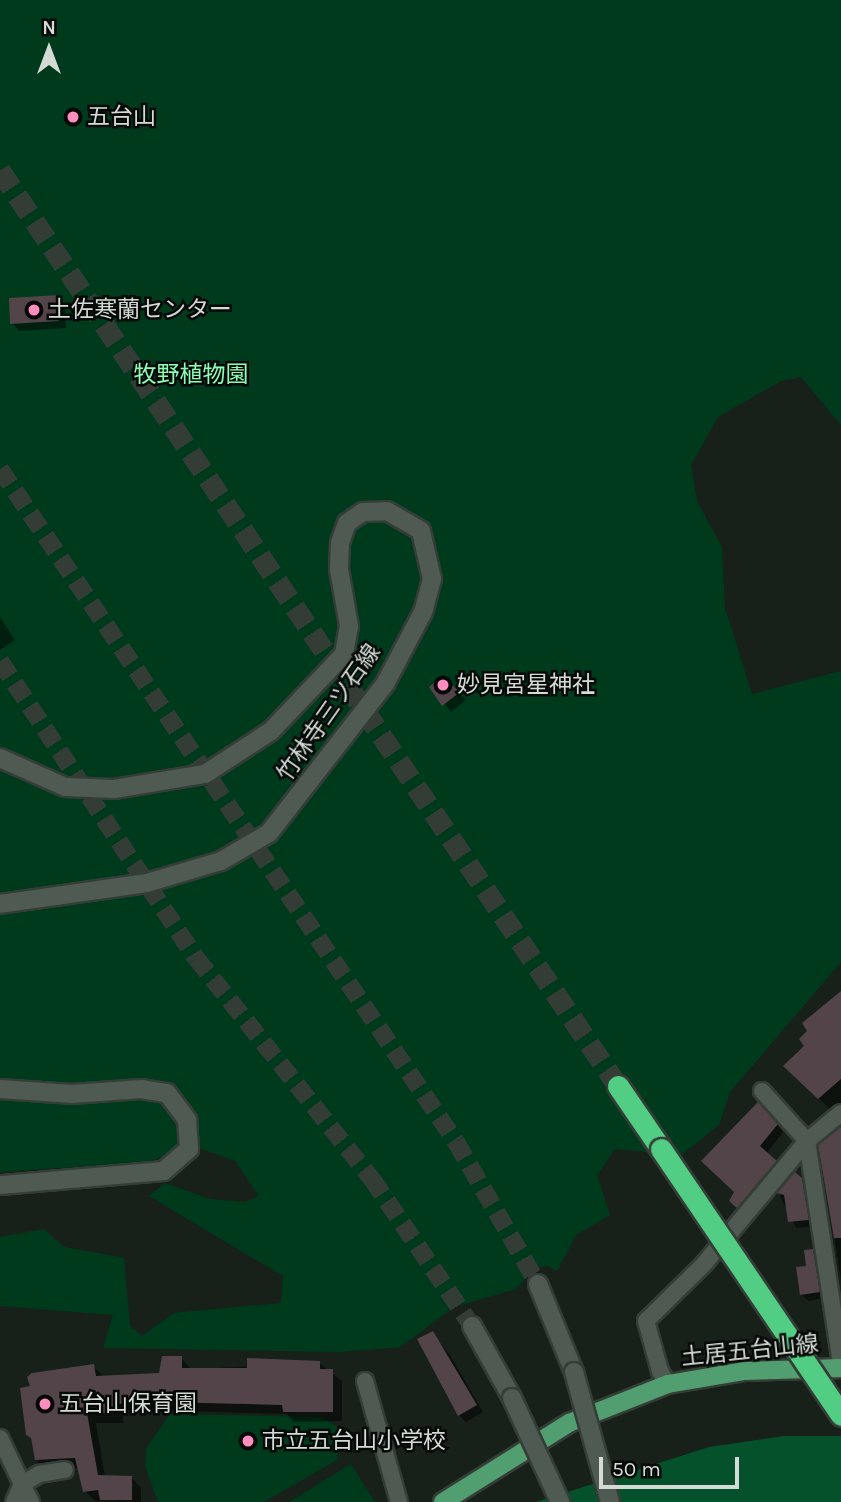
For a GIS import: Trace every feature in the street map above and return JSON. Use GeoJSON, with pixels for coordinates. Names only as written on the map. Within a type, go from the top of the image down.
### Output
{"type":"FeatureCollection","features":[{"type":"Feature","properties":{"kind":"highway"},"geometry":{"type":"LineString","coordinates":[[618,1086],[841,1415]]}},
{"type":"Feature","properties":{"kind":"main road","name":"竹林寺三ツ石線"},"geometry":{"type":"LineString","coordinates":[[0,758],[65,787],[114,789],[205,774],[271,731],[344,654],[349,626],[339,569],[340,543],[347,523],[363,512],[387,511],[421,531],[432,579],[423,612],[385,684],[269,833],[221,861],[146,883],[0,904]]}},
{"type":"Feature","properties":{"kind":"main road"},"geometry":{"type":"LineString","coordinates":[[0,1089],[72,1094],[141,1089],[167,1093],[187,1119],[189,1149],[164,1171],[0,1185]]}},
{"type":"Feature","properties":{"kind":"main road"},"geometry":{"type":"LineString","coordinates":[[538,1284],[574,1372],[610,1502]]}},
{"type":"Feature","properties":{"kind":"main road"},"geometry":{"type":"LineString","coordinates":[[472,1326],[512,1398],[560,1502]]}},
{"type":"Feature","properties":{"kind":"main road","name":"土居五台山線"},"geometry":{"type":"LineString","coordinates":[[443,1502],[569,1423],[668,1384],[746,1371],[841,1365]]}},
{"type":"Feature","properties":{"kind":"street"},"geometry":{"type":"LineString","coordinates":[[762,1091],[807,1141],[841,1365]]}},
{"type":"Feature","properties":{"kind":"street"},"geometry":{"type":"LineString","coordinates":[[668,1384],[660,1371],[646,1321],[704,1264],[807,1141],[841,1113]]}},
{"type":"Feature","properties":{"kind":"street"},"geometry":{"type":"LineString","coordinates":[[365,1381],[399,1502]]}},
{"type":"Feature","properties":{"kind":"street"},"geometry":{"type":"LineString","coordinates":[[0,1438],[31,1502]]}},
{"type":"Feature","properties":{"kind":"street"},"geometry":{"type":"LineString","coordinates":[[14,1502],[22,1485],[39,1474],[65,1469]]}},
{"type":"Feature","properties":{"kind":"green space","name":"牧野植物園"},"geometry":{"type":"Polygon","coordinates":[[[0,0],[841,0],[841,425],[801,377],[781,381],[718,417],[691,465],[697,501],[722,547],[725,608],[752,694],[841,671],[841,962],[730,1092],[719,1125],[681,1155],[615,1149],[597,1175],[610,1215],[576,1235],[557,1271],[548,1266],[534,1268],[516,1289],[454,1307],[400,1347],[340,1352],[103,1348],[113,1315],[0,1306],[0,1237],[44,1229],[64,1247],[124,1258],[130,1326],[142,1336],[174,1313],[281,1303],[283,1276],[149,1196],[165,1183],[210,1199],[245,1202],[259,1196],[235,1161],[191,1145],[148,1162],[0,1172],[0,0]]]}},
{"type":"Feature","properties":{"kind":"green space"},"geometry":{"type":"Polygon","coordinates":[[[170,1414],[321,1417],[336,1426],[341,1435],[337,1460],[264,1502],[158,1502],[145,1466],[146,1449],[170,1414]]]}},
{"type":"Feature","properties":{"kind":"green space"},"geometry":{"type":"Polygon","coordinates":[[[351,1464],[375,1502],[289,1502],[351,1464]]]}},
{"type":"Feature","properties":{"kind":"shaded area"},"geometry":{"type":"Polygon","coordinates":[[[784,1436],[841,1436],[841,1502],[536,1502],[709,1447],[784,1436]]]}},
{"type":"Feature","properties":{"kind":"building","name":"土佐寒蘭センター"},"geometry":{"type":"Polygon","coordinates":[[[58,295],[59,321],[10,324],[9,298],[58,295]]]}},
{"type":"Feature","properties":{"kind":"building","name":"妙見宮星神社"},"geometry":{"type":"Polygon","coordinates":[[[442,676],[460,692],[442,706],[429,687],[442,676]]]}},
{"type":"Feature","properties":{"kind":"building"},"geometry":{"type":"Polygon","coordinates":[[[841,991],[841,1079],[818,1099],[783,1066],[804,1046],[799,1039],[807,1031],[802,1023],[841,991]]]}},
{"type":"Feature","properties":{"kind":"building"},"geometry":{"type":"Polygon","coordinates":[[[758,1102],[778,1124],[760,1146],[777,1161],[737,1208],[729,1201],[734,1192],[701,1161],[758,1102]]]}},
{"type":"Feature","properties":{"kind":"building"},"geometry":{"type":"Polygon","coordinates":[[[841,1127],[841,1238],[834,1238],[818,1145],[841,1127]]]}},
{"type":"Feature","properties":{"kind":"building"},"geometry":{"type":"Polygon","coordinates":[[[795,1172],[802,1178],[809,1220],[788,1222],[784,1195],[777,1193],[795,1172]]]}},
{"type":"Feature","properties":{"kind":"building"},"geometry":{"type":"Polygon","coordinates":[[[813,1249],[820,1292],[800,1295],[796,1267],[806,1266],[804,1250],[813,1249]]]}},
{"type":"Feature","properties":{"kind":"building"},"geometry":{"type":"Polygon","coordinates":[[[433,1331],[477,1405],[458,1416],[417,1339],[433,1331]]]}},
{"type":"Feature","properties":{"kind":"building"},"geometry":{"type":"Polygon","coordinates":[[[162,1356],[182,1356],[182,1368],[247,1368],[247,1358],[320,1361],[320,1369],[333,1369],[333,1412],[283,1412],[282,1405],[160,1402],[114,1404],[114,1413],[87,1413],[98,1475],[132,1476],[132,1500],[100,1500],[98,1490],[83,1492],[75,1458],[35,1460],[31,1438],[26,1435],[20,1388],[30,1386],[27,1377],[32,1373],[94,1364],[96,1376],[159,1373],[162,1356]]]}},
{"type":"Feature","properties":{"kind":"tunnel"},"geometry":{"type":"LineString","coordinates":[[0,170],[618,1086]]}},
{"type":"Feature","properties":{"kind":"tunnel"},"geometry":{"type":"LineString","coordinates":[[0,469],[456,1142],[538,1284]]}},
{"type":"Feature","properties":{"kind":"tunnel"},"geometry":{"type":"LineString","coordinates":[[0,661],[196,958],[372,1179],[472,1326]]}},
{"type":"Feature","properties":{"kind":"place","name":"五台山"},"geometry":{"type":"Point","coordinates":[73,117]}},
{"type":"Feature","properties":{"kind":"place","name":"土佐寒蘭センター"},"geometry":{"type":"Point","coordinates":[34,310]}},
{"type":"Feature","properties":{"kind":"place","name":"妙見宮星神社"},"geometry":{"type":"Point","coordinates":[443,685]}},
{"type":"Feature","properties":{"kind":"place","name":"五台山保育園"},"geometry":{"type":"Point","coordinates":[45,1404]}},
{"type":"Feature","properties":{"kind":"place","name":"市立五台山小学校"},"geometry":{"type":"Point","coordinates":[248,1441]}}]}
